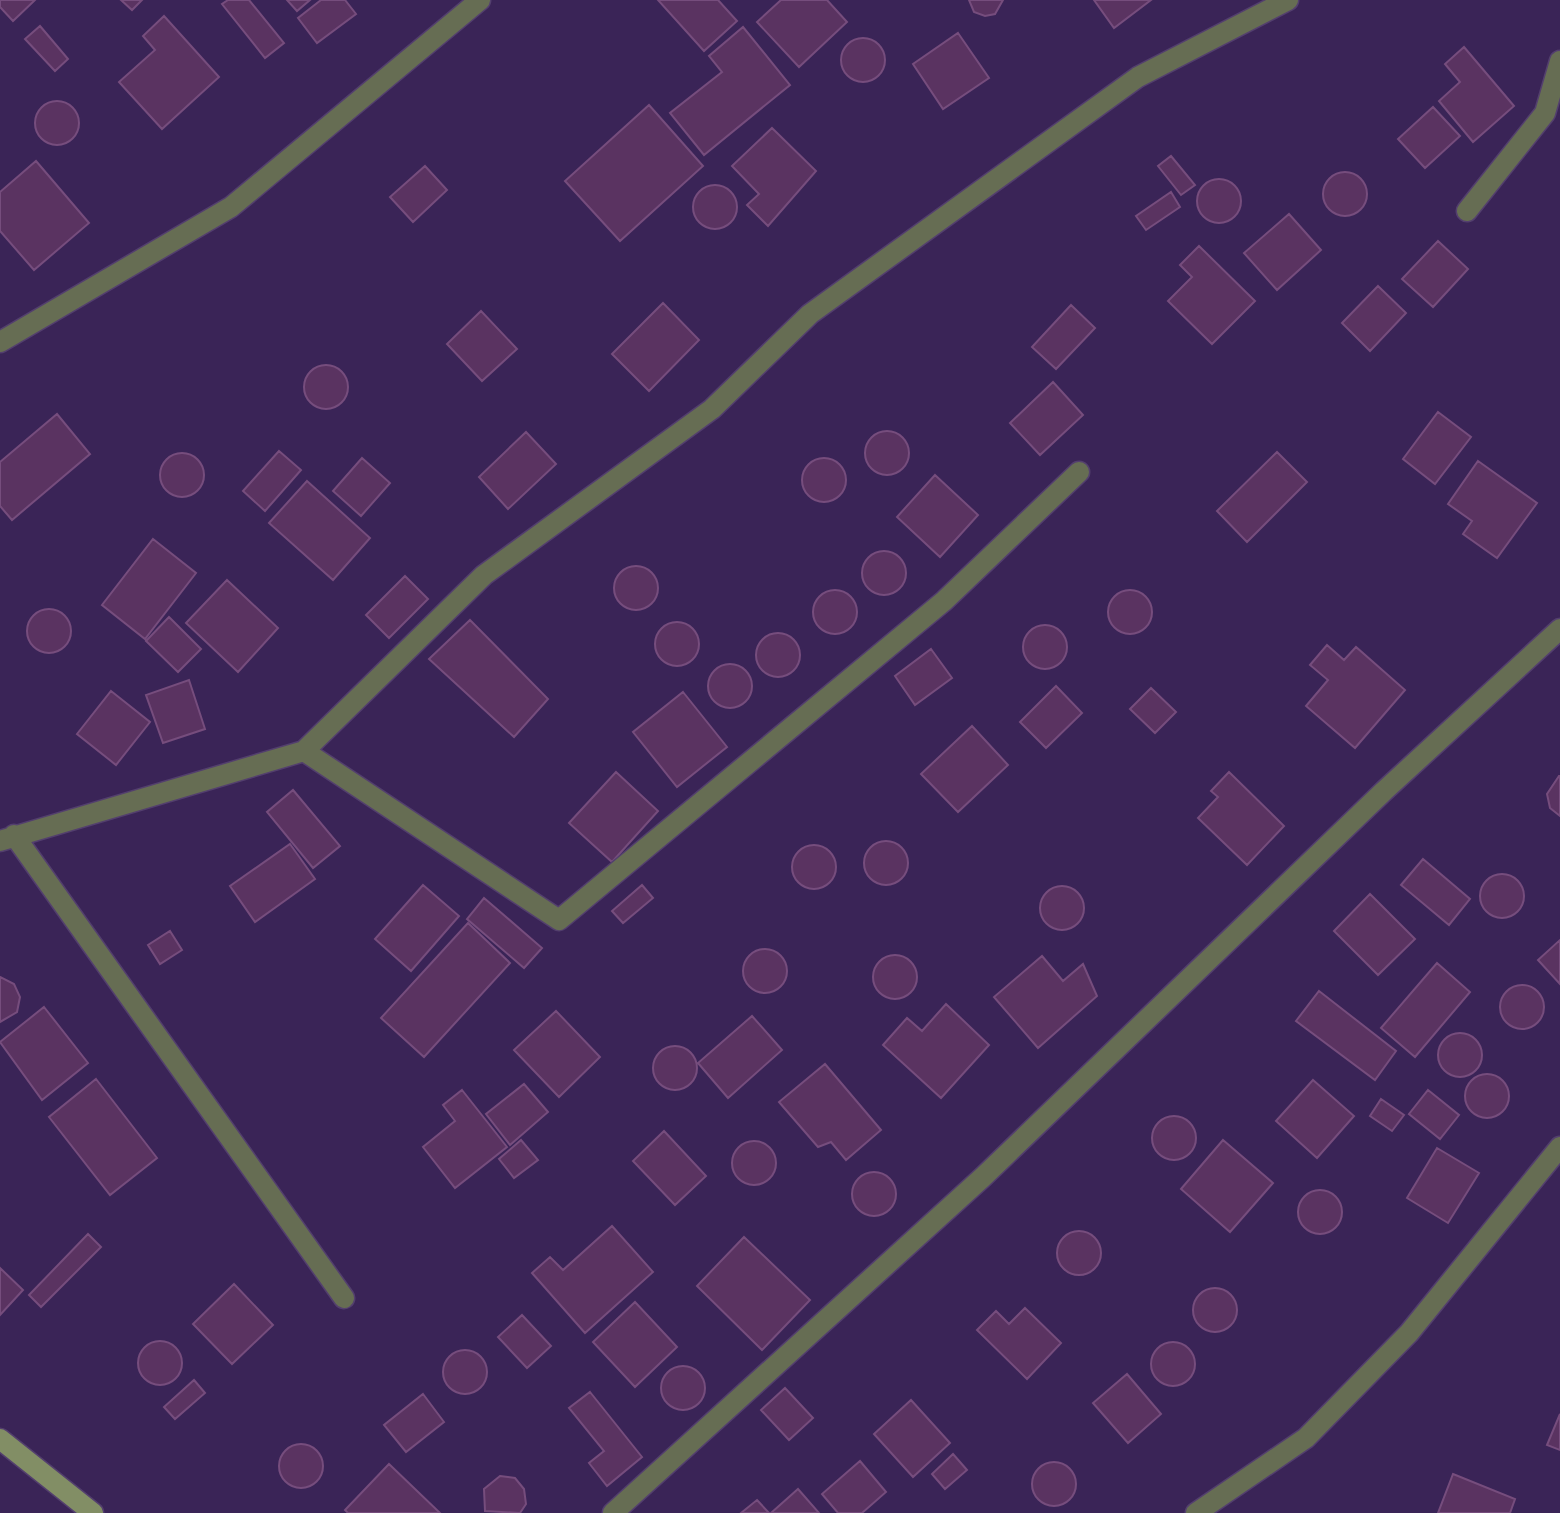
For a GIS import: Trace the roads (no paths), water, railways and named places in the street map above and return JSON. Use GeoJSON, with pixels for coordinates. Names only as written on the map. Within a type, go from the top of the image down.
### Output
{"type":"FeatureCollection","features":[{"type":"Feature","properties":{"kind":"main road"},"geometry":{"type":"LineString","coordinates":[[0,1439],[93,1513]]}},
{"type":"Feature","properties":{"kind":"street"},"geometry":{"type":"LineString","coordinates":[[0,342],[231,207],[480,0]]}},
{"type":"Feature","properties":{"kind":"street"},"geometry":{"type":"LineString","coordinates":[[344,1298],[7,838],[304,751],[484,575],[712,409],[810,314],[1138,77],[1288,0]]}},
{"type":"Feature","properties":{"kind":"street"},"geometry":{"type":"LineString","coordinates":[[1467,211],[1545,113],[1560,61]]}},
{"type":"Feature","properties":{"kind":"street"},"geometry":{"type":"LineString","coordinates":[[304,751],[559,920],[944,601],[1079,472]]}},
{"type":"Feature","properties":{"kind":"street"},"geometry":{"type":"LineString","coordinates":[[613,1513],[983,1177],[1373,802],[1560,629]]}},
{"type":"Feature","properties":{"kind":"street"},"geometry":{"type":"LineString","coordinates":[[1196,1513],[1316,1427],[1409,1333],[1560,1147]]}}]}
